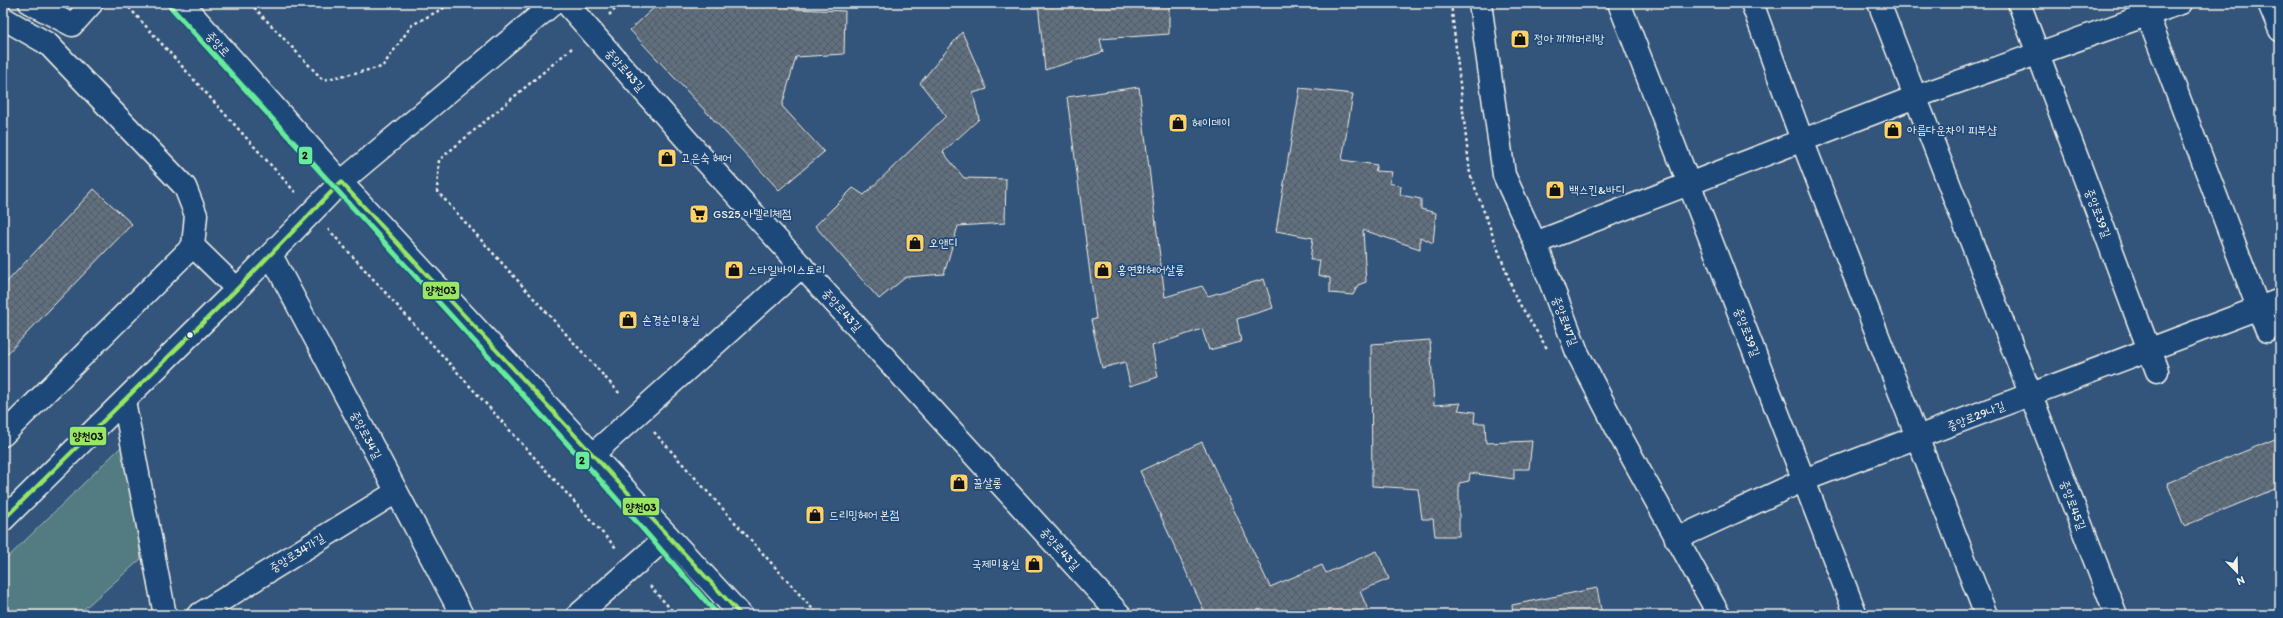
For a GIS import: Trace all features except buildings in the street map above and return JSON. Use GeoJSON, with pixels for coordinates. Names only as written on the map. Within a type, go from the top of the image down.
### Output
{"type":"FeatureCollection","features":[{"type":"Feature","properties":{"kind":"street"},"geometry":{"type":"LineString","coordinates":[[30,3],[74,23],[92,3]]}},
{"type":"Feature","properties":{"kind":"street","name":"중앙로"},"geometry":{"type":"LineString","coordinates":[[182,3],[341,182],[741,615]]}},
{"type":"Feature","properties":{"kind":"street"},"geometry":{"type":"LineString","coordinates":[[3,520],[271,255],[341,182],[554,3]]}},
{"type":"Feature","properties":{"kind":"street","name":"중앙로43길"},"geometry":{"type":"LineString","coordinates":[[566,3],[802,266],[1120,615]]}},
{"type":"Feature","properties":{"kind":"street","name":"중앙로47길"},"geometry":{"type":"LineString","coordinates":[[1480,3],[1504,175],[1535,243],[1577,352],[1676,539],[1719,615]]}},
{"type":"Feature","properties":{"kind":"street","name":"중앙로39길"},"geometry":{"type":"LineString","coordinates":[[1619,3],[1804,480]]}},
{"type":"Feature","properties":{"kind":"street"},"geometry":{"type":"LineString","coordinates":[[1752,3],[1802,140],[1986,615]]}},
{"type":"Feature","properties":{"kind":"street"},"geometry":{"type":"LineString","coordinates":[[1878,3],[2030,396]]}},
{"type":"Feature","properties":{"kind":"street","name":"중앙로39길"},"geometry":{"type":"LineString","coordinates":[[2019,3],[2157,371]]}},
{"type":"Feature","properties":{"kind":"street"},"geometry":{"type":"LineString","coordinates":[[1535,243],[1915,97],[2038,54],[2146,9],[2181,3]]}},
{"type":"Feature","properties":{"kind":"street"},"geometry":{"type":"LineString","coordinates":[[2270,3],[2280,30]]}},
{"type":"Feature","properties":{"kind":"street"},"geometry":{"type":"LineString","coordinates":[[2146,9],[2267,331]]}},
{"type":"Feature","properties":{"kind":"street"},"geometry":{"type":"LineString","coordinates":[[3,18],[48,44],[185,187],[196,215],[193,246],[3,435]]}},
{"type":"Feature","properties":{"kind":"street"},"geometry":{"type":"LineString","coordinates":[[193,246],[237,289]]}},
{"type":"Feature","properties":{"kind":"street","name":"중앙로34길"},"geometry":{"type":"LineString","coordinates":[[271,255],[462,615]]}},
{"type":"Feature","properties":{"kind":"street"},"geometry":{"type":"LineString","coordinates":[[592,455],[802,266]]}},
{"type":"Feature","properties":{"kind":"street","name":"중앙로29나길"},"geometry":{"type":"LineString","coordinates":[[1676,539],[1804,480],[2030,396],[2280,300]]}},
{"type":"Feature","properties":{"kind":"street","name":"중앙로45길"},"geometry":{"type":"LineString","coordinates":[[2030,396],[2116,615]]}},
{"type":"Feature","properties":{"kind":"street"},"geometry":{"type":"LineString","coordinates":[[124,401],[165,615]]}},
{"type":"Feature","properties":{"kind":"street"},"geometry":{"type":"LineString","coordinates":[[1804,480],[1856,615]]}},
{"type":"Feature","properties":{"kind":"street","name":"중앙로34가길"},"geometry":{"type":"LineString","coordinates":[[198,615],[396,492]]}},
{"type":"Feature","properties":{"kind":"street"},"geometry":{"type":"LineString","coordinates":[[578,615],[668,536]]}},
{"type":"Feature","properties":{"kind":"path"},"geometry":{"type":"LineString","coordinates":[[125,3],[676,615]]}},
{"type":"Feature","properties":{"kind":"path"},"geometry":{"type":"LineString","coordinates":[[250,3],[323,80],[382,67],[412,25],[453,3]]}},
{"type":"Feature","properties":{"kind":"path"},"geometry":{"type":"LineString","coordinates":[[621,3],[591,32],[438,160],[437,191],[818,615]]}},
{"type":"Feature","properties":{"kind":"green space"},"geometry":{"type":"Polygon","coordinates":[[[125,443],[141,559],[77,615],[3,615],[3,562],[125,443]]]}},
{"type":"Feature","properties":{"kind":"transit line","name":"2"},"geometry":{"type":"LineString","coordinates":[[167,3],[593,472],[718,615]]}},
{"type":"Feature","properties":{"kind":"transit line","name":"양천03"},"geometry":{"type":"LineString","coordinates":[[341,182],[741,615]]}},
{"type":"Feature","properties":{"kind":"transit line","name":"양천03"},"geometry":{"type":"LineString","coordinates":[[3,520],[237,289],[341,182]]}},
{"type":"Feature","properties":{"kind":"place","name":"정아 까까머리방"},"geometry":{"type":"Point","coordinates":[1520,39]}},
{"type":"Feature","properties":{"kind":"place","name":"헤이데이"},"geometry":{"type":"Point","coordinates":[1178,123]}},
{"type":"Feature","properties":{"kind":"place","name":"아름다운차이 피부샵"},"geometry":{"type":"Point","coordinates":[1893,130]}},
{"type":"Feature","properties":{"kind":"place","name":"고은숙 헤어"},"geometry":{"type":"Point","coordinates":[667,158]}},
{"type":"Feature","properties":{"kind":"place","name":"백스킨&바디"},"geometry":{"type":"Point","coordinates":[1555,190]}},
{"type":"Feature","properties":{"kind":"place","name":"GS25 아델리체점"},"geometry":{"type":"Point","coordinates":[699,214]}},
{"type":"Feature","properties":{"kind":"place","name":"오앤디"},"geometry":{"type":"Point","coordinates":[915,243]}},
{"type":"Feature","properties":{"kind":"place","name":"스타일바이스토리"},"geometry":{"type":"Point","coordinates":[734,270]}},
{"type":"Feature","properties":{"kind":"place","name":"홍연화헤어살롱"},"geometry":{"type":"Point","coordinates":[1103,270]}},
{"type":"Feature","properties":{"kind":"place","name":"손경순미용실"},"geometry":{"type":"Point","coordinates":[628,320]}},
{"type":"Feature","properties":{"kind":"place","name":"꿀살롱"},"geometry":{"type":"Point","coordinates":[959,483]}},
{"type":"Feature","properties":{"kind":"place","name":"드리밍헤어 본점"},"geometry":{"type":"Point","coordinates":[815,515]}},
{"type":"Feature","properties":{"kind":"place","name":"국제미용실"},"geometry":{"type":"Point","coordinates":[1034,564]}}]}
